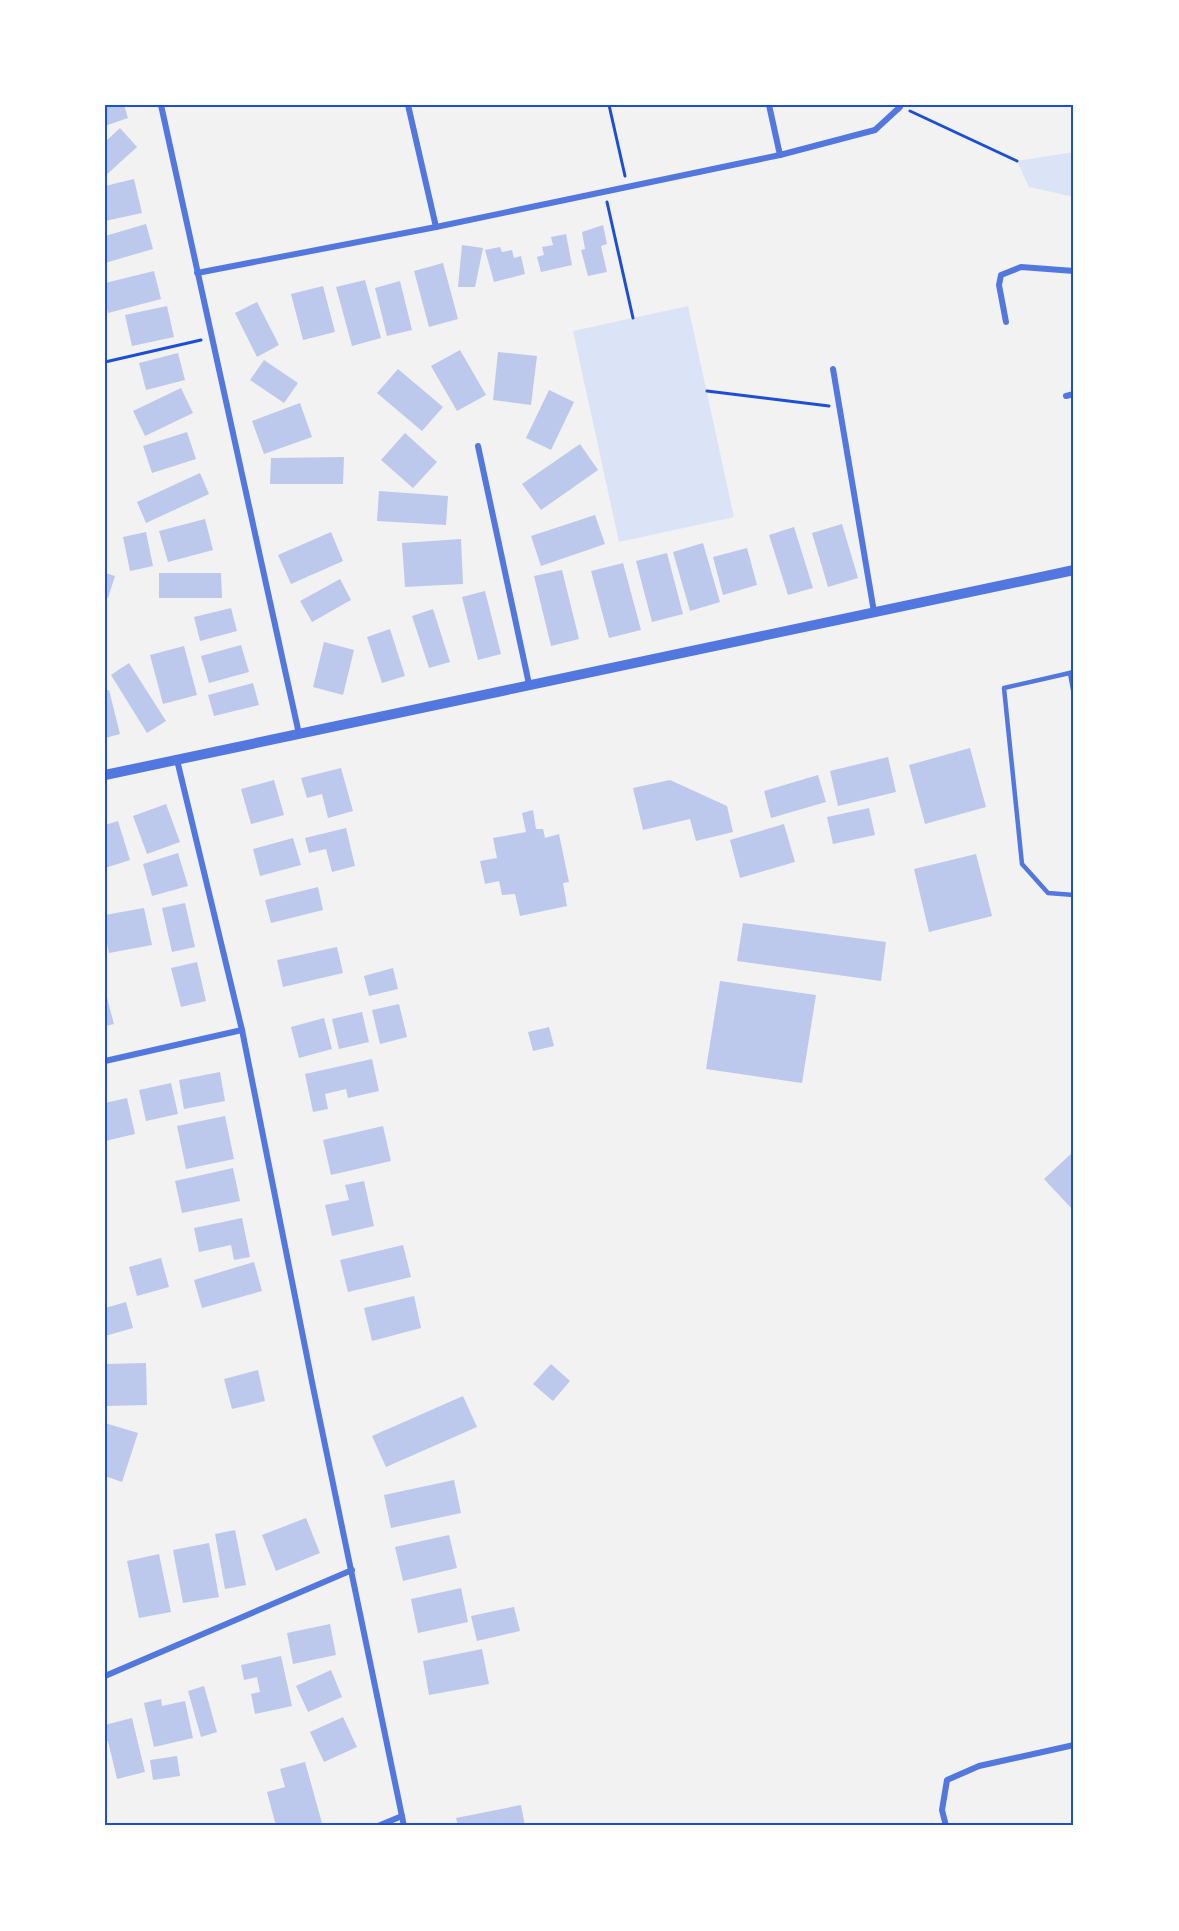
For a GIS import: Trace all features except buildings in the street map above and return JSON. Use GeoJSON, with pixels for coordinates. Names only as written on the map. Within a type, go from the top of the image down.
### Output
{"type":"FeatureCollection","features":[{"type":"Feature","properties":{"kind":"street"},"geometry":{"type":"LineString","coordinates":[[161,105],[298,734]]}},
{"type":"Feature","properties":{"kind":"street"},"geometry":{"type":"LineString","coordinates":[[408,105],[436,227]]}},
{"type":"Feature","properties":{"kind":"street"},"geometry":{"type":"LineString","coordinates":[[768,105],[780,155]]}},
{"type":"Feature","properties":{"kind":"street"},"geometry":{"type":"LineString","coordinates":[[197,273],[436,227],[780,155],[875,130],[900,107]]}},
{"type":"Feature","properties":{"kind":"street"},"geometry":{"type":"LineString","coordinates":[[1006,322],[999,285],[1001,276],[1021,267],[1074,271]]}},
{"type":"Feature","properties":{"kind":"street"},"geometry":{"type":"LineString","coordinates":[[833,369],[874,612]]}},
{"type":"Feature","properties":{"kind":"street"},"geometry":{"type":"LineString","coordinates":[[1066,396],[1074,393]]}},
{"type":"Feature","properties":{"kind":"street"},"geometry":{"type":"LineString","coordinates":[[478,446],[529,684]]}},
{"type":"Feature","properties":{"kind":"street"},"geometry":{"type":"LineString","coordinates":[[105,775],[1074,570]]}},
{"type":"Feature","properties":{"kind":"street"},"geometry":{"type":"LineString","coordinates":[[177,760],[242,1030],[404,1826]]}},
{"type":"Feature","properties":{"kind":"street"},"geometry":{"type":"LineString","coordinates":[[105,1061],[242,1030]]}},
{"type":"Feature","properties":{"kind":"street"},"geometry":{"type":"LineString","coordinates":[[105,1676],[352,1570]]}},
{"type":"Feature","properties":{"kind":"street"},"geometry":{"type":"LineString","coordinates":[[946,1826],[942,1810],[947,1780],[979,1766],[1074,1745]]}},
{"type":"Feature","properties":{"kind":"street"},"geometry":{"type":"LineString","coordinates":[[378,1826],[402,1816]]}},
{"type":"Feature","properties":{"kind":"lane"},"geometry":{"type":"LineString","coordinates":[[1074,695],[1072,672],[1004,688],[1022,864],[1048,893],[1074,895]]}},
{"type":"Feature","properties":{"kind":"path"},"geometry":{"type":"LineString","coordinates":[[609,105],[628,187]]}},
{"type":"Feature","properties":{"kind":"path"},"geometry":{"type":"LineString","coordinates":[[900,107],[1017,161]]}},
{"type":"Feature","properties":{"kind":"path"},"geometry":{"type":"LineString","coordinates":[[605,192],[633,318]]}},
{"type":"Feature","properties":{"kind":"path"},"geometry":{"type":"LineString","coordinates":[[105,362],[211,338]]}},
{"type":"Feature","properties":{"kind":"path"},"geometry":{"type":"LineString","coordinates":[[707,391],[840,407]]}},
{"type":"Feature","properties":{"kind":"shaded area"},"geometry":{"type":"Polygon","coordinates":[[[1074,152],[1074,197],[1029,187],[1017,161],[1074,152]]]}},
{"type":"Feature","properties":{"kind":"shaded area"},"geometry":{"type":"Polygon","coordinates":[[[688,306],[734,517],[619,542],[573,331],[688,306]]]}}]}
